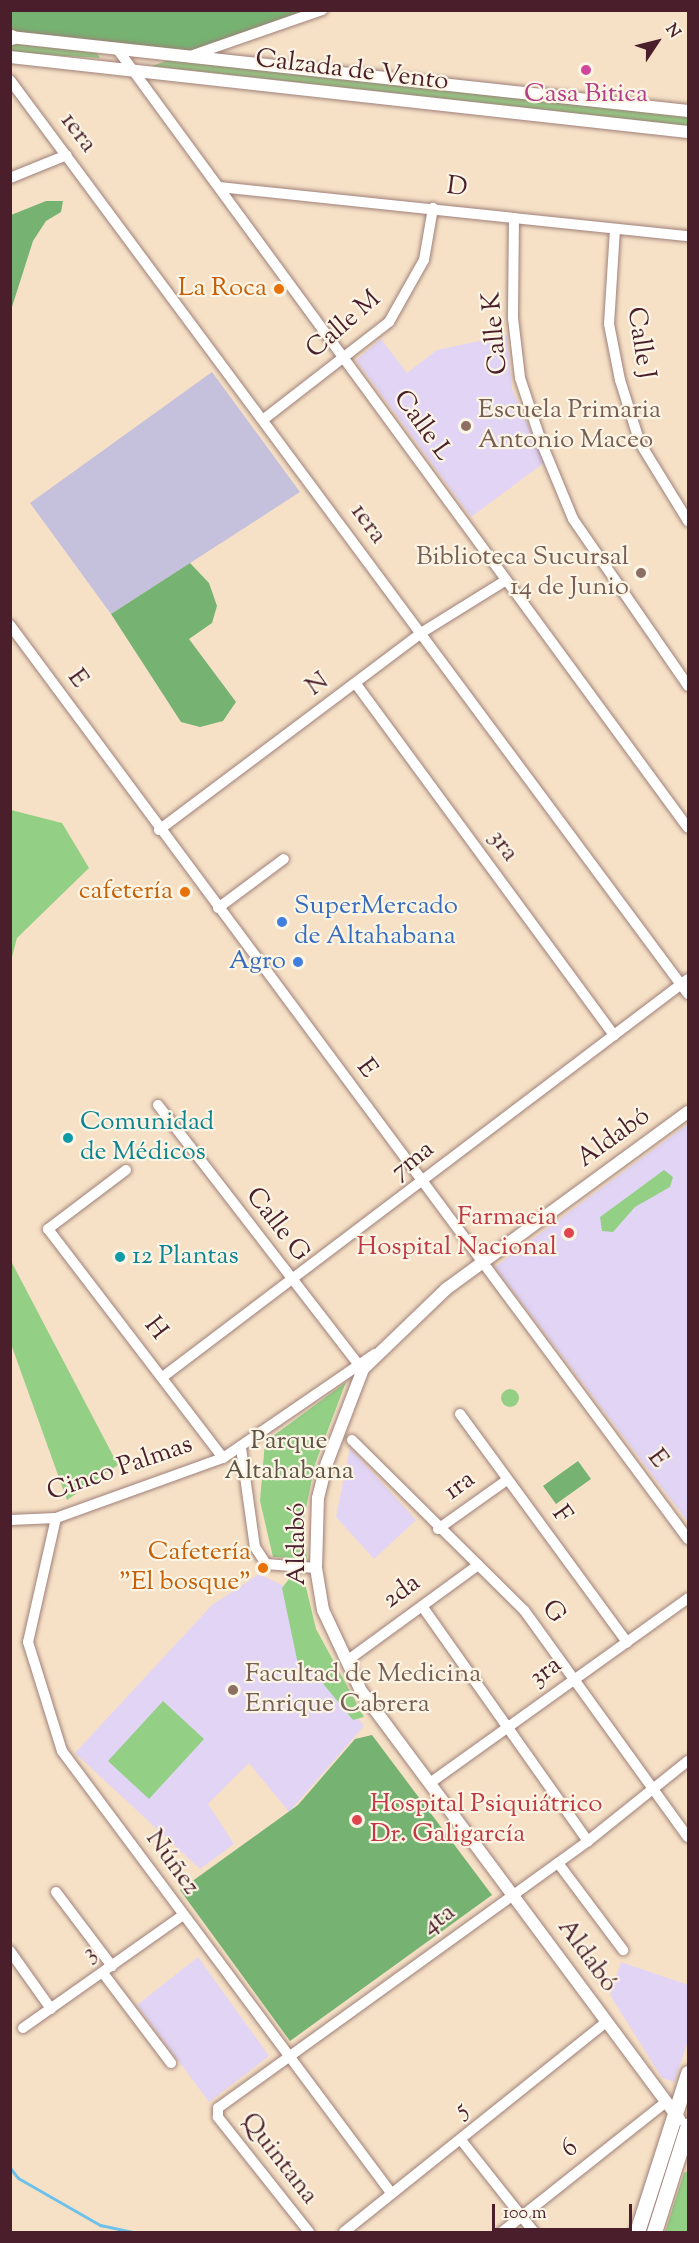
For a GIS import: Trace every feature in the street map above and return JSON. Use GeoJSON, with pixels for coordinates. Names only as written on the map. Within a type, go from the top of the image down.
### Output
{"type":"FeatureCollection","features":[{"type":"Feature","properties":{"kind":"highway"},"geometry":{"type":"LineString","coordinates":[[637,2232],[670,2108],[688,2073]]}},
{"type":"Feature","properties":{"kind":"highway"},"geometry":{"type":"LineString","coordinates":[[654,2232],[688,2129]]}},
{"type":"Feature","properties":{"kind":"main road","name":"Calzada de Vento"},"geometry":{"type":"LineString","coordinates":[[11,37],[118,50],[193,55],[688,111]]}},
{"type":"Feature","properties":{"kind":"main road"},"geometry":{"type":"LineString","coordinates":[[94,64],[102,58],[95,47]]}},
{"type":"Feature","properties":{"kind":"main road"},"geometry":{"type":"LineString","coordinates":[[147,70],[144,60],[154,53]]}},
{"type":"Feature","properties":{"kind":"main road","name":"Calzada de Vento"},"geometry":{"type":"LineString","coordinates":[[10,57],[132,68],[688,132]]}},
{"type":"Feature","properties":{"kind":"main road","name":"Aldabó"},"geometry":{"type":"LineString","coordinates":[[688,1112],[481,1263],[377,1354],[360,1366],[327,1463],[318,1498],[316,1568],[323,1610],[343,1661],[430,1783],[670,2108],[688,2129]]}},
{"type":"Feature","properties":{"kind":"street"},"geometry":{"type":"LineString","coordinates":[[193,55],[322,10]]}},
{"type":"Feature","properties":{"kind":"street","name":"Calle L"},"geometry":{"type":"LineString","coordinates":[[118,50],[688,828]]}},
{"type":"Feature","properties":{"kind":"street","name":"1era"},"geometry":{"type":"LineString","coordinates":[[10,80],[686,986]]}},
{"type":"Feature","properties":{"kind":"street"},"geometry":{"type":"LineString","coordinates":[[10,178],[67,155]]}},
{"type":"Feature","properties":{"kind":"street","name":"D"},"geometry":{"type":"LineString","coordinates":[[219,187],[688,236]]}},
{"type":"Feature","properties":{"kind":"street","name":"Calle M"},"geometry":{"type":"LineString","coordinates":[[264,419],[389,322],[408,295],[424,260],[433,208]]}},
{"type":"Feature","properties":{"kind":"street","name":"Calle K"},"geometry":{"type":"LineString","coordinates":[[514,218],[513,318],[520,378],[542,444],[573,519],[688,686]]}},
{"type":"Feature","properties":{"kind":"street","name":"Calle J"},"geometry":{"type":"LineString","coordinates":[[615,229],[609,324],[620,380],[640,443],[688,521]]}},
{"type":"Feature","properties":{"kind":"street","name":"N"},"geometry":{"type":"LineString","coordinates":[[159,830],[421,633],[506,580]]}},
{"type":"Feature","properties":{"kind":"street","name":"E"},"geometry":{"type":"LineString","coordinates":[[10,625],[159,830],[688,1539]]}},
{"type":"Feature","properties":{"kind":"street","name":"3ra"},"geometry":{"type":"LineString","coordinates":[[356,684],[614,1035]]}},
{"type":"Feature","properties":{"kind":"street"},"geometry":{"type":"LineString","coordinates":[[218,908],[284,859]]}},
{"type":"Feature","properties":{"kind":"street","name":"7ma"},"geometry":{"type":"LineString","coordinates":[[164,1376],[293,1282],[614,1035],[686,986]]}},
{"type":"Feature","properties":{"kind":"street","name":"Calle G"},"geometry":{"type":"LineString","coordinates":[[158,1105],[360,1366]]}},
{"type":"Feature","properties":{"kind":"street","name":"H"},"geometry":{"type":"LineString","coordinates":[[126,1170],[48,1229],[164,1376],[223,1458]]}},
{"type":"Feature","properties":{"kind":"street","name":"Cinco Palmas"},"geometry":{"type":"LineString","coordinates":[[10,1520],[56,1518],[223,1458],[241,1449],[360,1366]]}},
{"type":"Feature","properties":{"kind":"street","name":"F"},"geometry":{"type":"LineString","coordinates":[[460,1414],[627,1642]]}},
{"type":"Feature","properties":{"kind":"street","name":"G"},"geometry":{"type":"LineString","coordinates":[[352,1440],[438,1529],[524,1610],[688,1837]]}},
{"type":"Feature","properties":{"kind":"street"},"geometry":{"type":"LineString","coordinates":[[241,1449],[255,1547],[266,1564],[316,1568]]}},
{"type":"Feature","properties":{"kind":"street","name":"1ra"},"geometry":{"type":"LineString","coordinates":[[438,1529],[507,1480]]}},
{"type":"Feature","properties":{"kind":"street","name":"Núñez"},"geometry":{"type":"LineString","coordinates":[[56,1518],[28,1642],[62,1751],[392,2194]]}},
{"type":"Feature","properties":{"kind":"street","name":"2da"},"geometry":{"type":"LineString","coordinates":[[352,1657],[478,1565]]}},
{"type":"Feature","properties":{"kind":"street","name":"3ra"},"geometry":{"type":"LineString","coordinates":[[430,1783],[688,1598]]}},
{"type":"Feature","properties":{"kind":"street"},"geometry":{"type":"LineString","coordinates":[[422,1606],[588,1841]]}},
{"type":"Feature","properties":{"kind":"street","name":"4ta"},"geometry":{"type":"LineString","coordinates":[[216,2113],[512,1893],[588,1841],[688,1761]]}},
{"type":"Feature","properties":{"kind":"street"},"geometry":{"type":"LineString","coordinates":[[558,1863],[623,1950]]}},
{"type":"Feature","properties":{"kind":"street"},"geometry":{"type":"LineString","coordinates":[[56,1892],[171,2062]]}},
{"type":"Feature","properties":{"kind":"street","name":"3"},"geometry":{"type":"LineString","coordinates":[[23,2028],[183,1915]]}},
{"type":"Feature","properties":{"kind":"street"},"geometry":{"type":"LineString","coordinates":[[10,1951],[51,2008]]}},
{"type":"Feature","properties":{"kind":"street","name":"5"},"geometry":{"type":"LineString","coordinates":[[344,2232],[607,2021]]}},
{"type":"Feature","properties":{"kind":"street","name":"6"},"geometry":{"type":"LineString","coordinates":[[502,2232],[670,2108]]}},
{"type":"Feature","properties":{"kind":"street","name":"Quintana"},"geometry":{"type":"LineString","coordinates":[[216,2113],[309,2232]]}},
{"type":"Feature","properties":{"kind":"street"},"geometry":{"type":"LineString","coordinates":[[461,2140],[534,2232]]}},
{"type":"Feature","properties":{"kind":"shaded area","name":"Escuela Primaria Antonio Maceo"},"geometry":{"type":"Polygon","coordinates":[[[507,335],[512,389],[545,462],[471,517],[356,360],[381,339],[407,373],[437,350],[507,335]]]}},
{"type":"Feature","properties":{"kind":"shaded area"},"geometry":{"type":"Polygon","coordinates":[[[212,372],[300,492],[111,614],[30,503],[212,372]]]}},
{"type":"Feature","properties":{"kind":"shaded area"},"geometry":{"type":"Polygon","coordinates":[[[688,1124],[688,1522],[495,1267],[688,1124]]]}},
{"type":"Feature","properties":{"kind":"shaded area"},"geometry":{"type":"Polygon","coordinates":[[[350,1448],[416,1520],[374,1559],[336,1517],[350,1448]]]}},
{"type":"Feature","properties":{"kind":"shaded area","name":"Facultad de Medicina Enrique Cabrera"},"geometry":{"type":"Polygon","coordinates":[[[259,1574],[290,1589],[303,1649],[364,1726],[289,1812],[249,1763],[208,1804],[234,1844],[200,1869],[75,1753],[212,1605],[259,1574]]]}},
{"type":"Feature","properties":{"kind":"shaded area"},"geometry":{"type":"Polygon","coordinates":[[[198,1957],[269,2056],[209,2102],[137,2005],[198,1957]]]}},
{"type":"Feature","properties":{"kind":"shaded area"},"geometry":{"type":"Polygon","coordinates":[[[621,1962],[688,1985],[688,2041],[674,2082],[662,2078],[610,1995],[621,1962]]]}},
{"type":"Feature","properties":{"kind":"green space"},"geometry":{"type":"Polygon","coordinates":[[[10,11],[322,11],[193,55],[10,36],[10,11]]]}},
{"type":"Feature","properties":{"kind":"green space"},"geometry":{"type":"Polygon","coordinates":[[[11,43],[97,53],[100,58],[11,53],[11,43]]]}},
{"type":"Feature","properties":{"kind":"green space"},"geometry":{"type":"Polygon","coordinates":[[[172,59],[688,116],[688,126],[152,66],[172,59]]]}},
{"type":"Feature","properties":{"kind":"green space"},"geometry":{"type":"Polygon","coordinates":[[[46,201],[63,201],[61,212],[46,221],[33,241],[11,310],[11,215],[46,201]]]}},
{"type":"Feature","properties":{"kind":"green space"},"geometry":{"type":"Polygon","coordinates":[[[190,563],[209,583],[217,606],[212,623],[189,639],[236,702],[223,721],[200,727],[181,722],[111,614],[190,563]]]}},
{"type":"Feature","properties":{"kind":"green space"},"geometry":{"type":"Polygon","coordinates":[[[11,810],[62,823],[89,868],[17,938],[11,961],[11,810]]]}},
{"type":"Feature","properties":{"kind":"green space"},"geometry":{"type":"Polygon","coordinates":[[[664,1170],[673,1177],[670,1187],[635,1207],[613,1232],[602,1231],[600,1217],[664,1170]]]}},
{"type":"Feature","properties":{"kind":"green space"},"geometry":{"type":"Polygon","coordinates":[[[11,1261],[118,1465],[67,1500],[11,1344],[11,1261]]]}},
{"type":"Feature","properties":{"kind":"green space","name":"Parque Altahabana"},"geometry":{"type":"Polygon","coordinates":[[[346,1382],[315,1464],[304,1518],[307,1559],[273,1557],[260,1501],[265,1442],[346,1382]]]}},
{"type":"Feature","properties":{"kind":"green space"},"geometry":{"type":"Polygon","coordinates":[[[506,1389],[514,1389],[519,1394],[517,1405],[506,1407],[501,1402],[501,1394],[506,1389]]]}},
{"type":"Feature","properties":{"kind":"green space"},"geometry":{"type":"Polygon","coordinates":[[[578,1461],[591,1479],[556,1504],[543,1486],[578,1461]]]}},
{"type":"Feature","properties":{"kind":"green space"},"geometry":{"type":"Polygon","coordinates":[[[289,1579],[304,1579],[316,1629],[364,1717],[353,1720],[316,1675],[298,1664],[282,1588],[289,1579]]]}},
{"type":"Feature","properties":{"kind":"green space"},"geometry":{"type":"Polygon","coordinates":[[[163,1701],[204,1739],[149,1799],[108,1761],[163,1701]]]}},
{"type":"Feature","properties":{"kind":"green space"},"geometry":{"type":"Polygon","coordinates":[[[372,1735],[492,1895],[290,2041],[180,1890],[298,1805],[355,1739],[372,1735]]]}},
{"type":"Feature","properties":{"kind":"green space"},"geometry":{"type":"Polygon","coordinates":[[[688,2171],[688,2232],[665,2232],[684,2173],[688,2171]]]}},
{"type":"Feature","properties":{"kind":"waterway"},"geometry":{"type":"LineString","coordinates":[[10,2168],[18,2178],[100,2225],[132,2232]]}},
{"type":"Feature","properties":{"kind":"place","name":"Casa Bitica"},"geometry":{"type":"Point","coordinates":[586,70]}},
{"type":"Feature","properties":{"kind":"place","name":"La Roca"},"geometry":{"type":"Point","coordinates":[279,289]}},
{"type":"Feature","properties":{"kind":"place","name":"Escuela Primaria Antonio Maceo"},"geometry":{"type":"Point","coordinates":[466,426]}},
{"type":"Feature","properties":{"kind":"place","name":"Biblioteca Sucursal 14 de Junio"},"geometry":{"type":"Point","coordinates":[641,573]}},
{"type":"Feature","properties":{"kind":"place","name":"cafetería"},"geometry":{"type":"Point","coordinates":[185,892]}},
{"type":"Feature","properties":{"kind":"place","name":"SuperMercado de Altahabana"},"geometry":{"type":"Point","coordinates":[282,922]}},
{"type":"Feature","properties":{"kind":"place","name":"Agro"},"geometry":{"type":"Point","coordinates":[298,962]}},
{"type":"Feature","properties":{"kind":"place","name":"Comunidad de Médicos"},"geometry":{"type":"Point","coordinates":[68,1138]}},
{"type":"Feature","properties":{"kind":"place","name":"Farmacia Hospital Nacional"},"geometry":{"type":"Point","coordinates":[569,1233]}},
{"type":"Feature","properties":{"kind":"place","name":"12 Plantas"},"geometry":{"type":"Point","coordinates":[120,1257]}},
{"type":"Feature","properties":{"kind":"place","name":"Cafetería \"El bosque\""},"geometry":{"type":"Point","coordinates":[263,1568]}},
{"type":"Feature","properties":{"kind":"place","name":"Facultad de Medicina Enrique Cabrera"},"geometry":{"type":"Point","coordinates":[233,1690]}},
{"type":"Feature","properties":{"kind":"place","name":"Hospital Psiquiátrico Dr. Galigarcía"},"geometry":{"type":"Point","coordinates":[357,1820]}}]}
